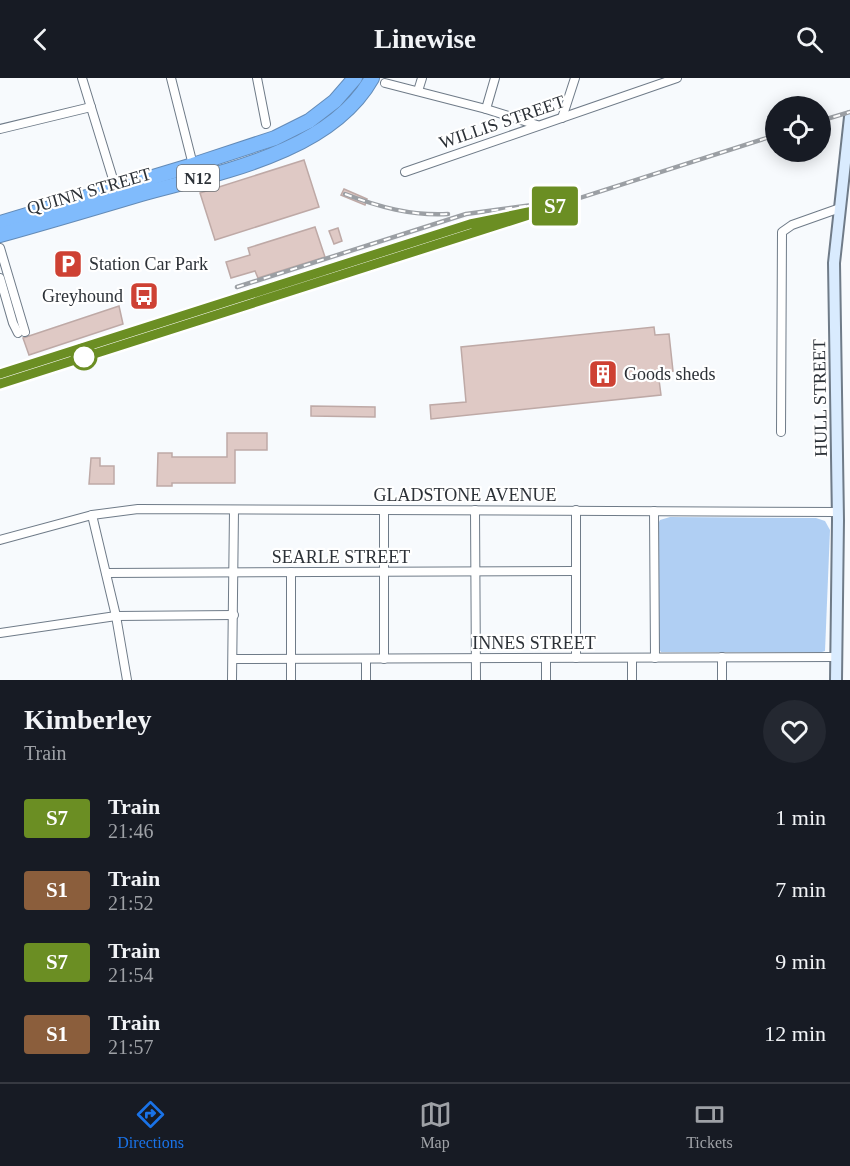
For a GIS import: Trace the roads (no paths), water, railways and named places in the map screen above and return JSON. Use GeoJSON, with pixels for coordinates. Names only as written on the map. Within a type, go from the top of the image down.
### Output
{"type":"FeatureCollection","features":[{"type":"Feature","properties":{"kind":"highway","name":"QUINN STREET"},"geometry":{"type":"LineString","coordinates":[[0,235],[114,192],[275,138],[309,121],[335,101],[355,78]]}},
{"type":"Feature","properties":{"kind":"highway","name":"QUINN STREET"},"geometry":{"type":"LineString","coordinates":[[0,223],[114,192],[219,172],[292,147],[333,122],[354,102],[372,78]]}},
{"type":"Feature","properties":{"kind":"street"},"geometry":{"type":"LineString","coordinates":[[82,78],[114,192]]}},
{"type":"Feature","properties":{"kind":"street"},"geometry":{"type":"LineString","coordinates":[[171,78],[193,165]]}},
{"type":"Feature","properties":{"kind":"street"},"geometry":{"type":"LineString","coordinates":[[257,78],[266,124]]}},
{"type":"Feature","properties":{"kind":"street"},"geometry":{"type":"LineString","coordinates":[[418,91],[422,78]]}},
{"type":"Feature","properties":{"kind":"street"},"geometry":{"type":"LineString","coordinates":[[486,109],[495,78]]}},
{"type":"Feature","properties":{"kind":"street"},"geometry":{"type":"LineString","coordinates":[[562,118],[575,78]]}},
{"type":"Feature","properties":{"kind":"street","name":"WILLIS STREET"},"geometry":{"type":"LineString","coordinates":[[405,172],[677,78]]}},
{"type":"Feature","properties":{"kind":"street"},"geometry":{"type":"LineString","coordinates":[[385,83],[486,109],[537,125]]}},
{"type":"Feature","properties":{"kind":"street"},"geometry":{"type":"LineString","coordinates":[[0,129],[91,107]]}},
{"type":"Feature","properties":{"kind":"street","name":"HULL STREET"},"geometry":{"type":"LineString","coordinates":[[836,680],[838,512],[834,270],[850,117]]}},
{"type":"Feature","properties":{"kind":"street"},"geometry":{"type":"LineString","coordinates":[[781,432],[781,235],[784,229],[792,225],[840,208]]}},
{"type":"Feature","properties":{"kind":"street"},"geometry":{"type":"LineString","coordinates":[[0,248],[22,318],[22,332],[13,323],[0,278]]}},
{"type":"Feature","properties":{"kind":"street","name":"GLADSTONE AVENUE"},"geometry":{"type":"LineString","coordinates":[[0,540],[92,515],[145,509],[838,512]]}},
{"type":"Feature","properties":{"kind":"street"},"geometry":{"type":"LineString","coordinates":[[232,680],[234,510]]}},
{"type":"Feature","properties":{"kind":"street"},"geometry":{"type":"LineString","coordinates":[[384,510],[384,658]]}},
{"type":"Feature","properties":{"kind":"street"},"geometry":{"type":"LineString","coordinates":[[475,510],[476,680]]}},
{"type":"Feature","properties":{"kind":"street"},"geometry":{"type":"LineString","coordinates":[[576,510],[576,658]]}},
{"type":"Feature","properties":{"kind":"street"},"geometry":{"type":"LineString","coordinates":[[654,511],[655,658]]}},
{"type":"Feature","properties":{"kind":"street"},"geometry":{"type":"LineString","coordinates":[[92,515],[117,616],[127,680]]}},
{"type":"Feature","properties":{"kind":"street","name":"SEARLE STREET"},"geometry":{"type":"LineString","coordinates":[[106,573],[576,571]]}},
{"type":"Feature","properties":{"kind":"street"},"geometry":{"type":"LineString","coordinates":[[291,572],[291,680]]}},
{"type":"Feature","properties":{"kind":"street"},"geometry":{"type":"LineString","coordinates":[[0,633],[117,616],[234,615]]}},
{"type":"Feature","properties":{"kind":"street"},"geometry":{"type":"LineString","coordinates":[[722,657],[722,680]]}},
{"type":"Feature","properties":{"kind":"street","name":"INNES STREET"},"geometry":{"type":"LineString","coordinates":[[233,659],[836,657]]}},
{"type":"Feature","properties":{"kind":"street"},"geometry":{"type":"LineString","coordinates":[[546,658],[546,680]]}},
{"type":"Feature","properties":{"kind":"street"},"geometry":{"type":"LineString","coordinates":[[632,658],[632,680]]}},
{"type":"Feature","properties":{"kind":"street"},"geometry":{"type":"LineString","coordinates":[[366,659],[366,680]]}},
{"type":"Feature","properties":{"kind":"railway"},"geometry":{"type":"LineString","coordinates":[[831,118],[850,112]]}},
{"type":"Feature","properties":{"kind":"railway"},"geometry":{"type":"LineString","coordinates":[[0,384],[765,139]]}},
{"type":"Feature","properties":{"kind":"railway"},"geometry":{"type":"LineString","coordinates":[[345,194],[395,210],[421,214],[448,214]]}},
{"type":"Feature","properties":{"kind":"railway"},"geometry":{"type":"LineString","coordinates":[[237,287],[466,214],[540,204]]}},
{"type":"Feature","properties":{"kind":"railway"},"geometry":{"type":"LineString","coordinates":[[0,374],[470,223],[492,219]]}},
{"type":"Feature","properties":{"kind":"train","name":"S7"},"geometry":{"type":"LineString","coordinates":[[0,374],[470,224],[557,206],[0,384]]}},
{"type":"Feature","properties":{"kind":"place","name":"Station Car Park"},"geometry":{"type":"Point","coordinates":[68,264]}},
{"type":"Feature","properties":{"kind":"place","name":"Greyhound"},"geometry":{"type":"Point","coordinates":[144,296]}},
{"type":"Feature","properties":{"kind":"place","name":"Goods sheds"},"geometry":{"type":"Point","coordinates":[603,374]}}]}
